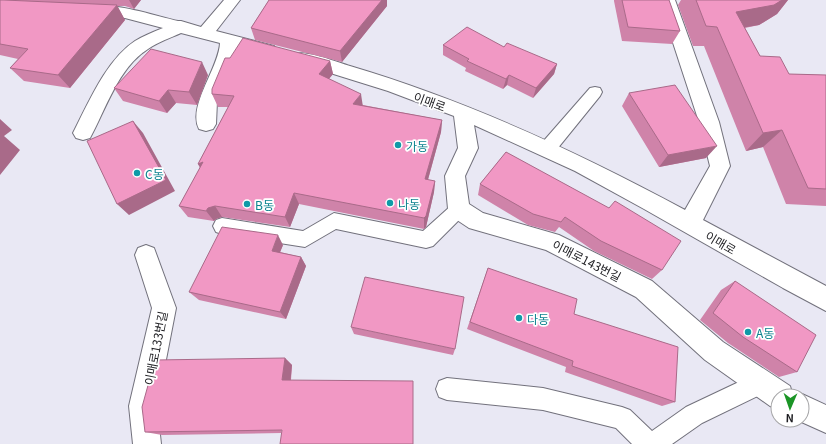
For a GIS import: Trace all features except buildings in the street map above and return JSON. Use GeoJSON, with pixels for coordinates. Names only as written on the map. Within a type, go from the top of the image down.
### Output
{"type":"FeatureCollection","features":[{"type":"Feature","properties":{"kind":"street"},"geometry":{"type":"LineString","coordinates":[[205,33],[232,0]]}},
{"type":"Feature","properties":{"kind":"street"},"geometry":{"type":"LineString","coordinates":[[667,0],[709,122],[720,166],[690,223]]}},
{"type":"Feature","properties":{"kind":"street","name":"이매로"},"geometry":{"type":"LineString","coordinates":[[76,10],[125,13],[181,26],[352,72],[489,123],[547,149],[690,223],[774,272],[826,299]]}},
{"type":"Feature","properties":{"kind":"street"},"geometry":{"type":"LineString","coordinates":[[83,133],[104,91],[138,47],[181,26]]}},
{"type":"Feature","properties":{"kind":"street"},"geometry":{"type":"LineString","coordinates":[[206,124],[208,101],[228,52],[228,39]]}},
{"type":"Feature","properties":{"kind":"street"},"geometry":{"type":"LineString","coordinates":[[459,209],[455,176],[468,148],[463,113]]}},
{"type":"Feature","properties":{"kind":"street","name":"이매로143번길"},"geometry":{"type":"LineString","coordinates":[[459,209],[477,221],[551,242],[644,289],[714,351],[770,390]]}},
{"type":"Feature","properties":{"kind":"street","name":"이매로133번길"},"geometry":{"type":"LineString","coordinates":[[146,255],[164,308],[144,406],[147,444]]}},
{"type":"Feature","properties":{"kind":"street"},"geometry":{"type":"LineString","coordinates":[[810,412],[826,419]]}},
{"type":"Feature","properties":{"kind":"lane"},"geometry":{"type":"LineString","coordinates":[[547,149],[595,92]]}},
{"type":"Feature","properties":{"kind":"lane"},"geometry":{"type":"LineString","coordinates":[[222,226],[305,239],[334,221],[426,240],[459,209]]}},
{"type":"Feature","properties":{"kind":"lane"},"geometry":{"type":"LineString","coordinates":[[652,444],[694,415],[760,383]]}},
{"type":"Feature","properties":{"kind":"lane"},"geometry":{"type":"LineString","coordinates":[[447,389],[543,399],[622,418],[649,444]]}},
{"type":"Feature","properties":{"kind":"place","name":"가동"},"geometry":{"type":"Point","coordinates":[398,145]}},
{"type":"Feature","properties":{"kind":"place","name":"C동"},"geometry":{"type":"Point","coordinates":[137,173]}},
{"type":"Feature","properties":{"kind":"place","name":"나동"},"geometry":{"type":"Point","coordinates":[390,203]}},
{"type":"Feature","properties":{"kind":"place","name":"B동"},"geometry":{"type":"Point","coordinates":[247,204]}},
{"type":"Feature","properties":{"kind":"place","name":"다동"},"geometry":{"type":"Point","coordinates":[519,318]}},
{"type":"Feature","properties":{"kind":"place","name":"A동"},"geometry":{"type":"Point","coordinates":[748,332]}}]}
